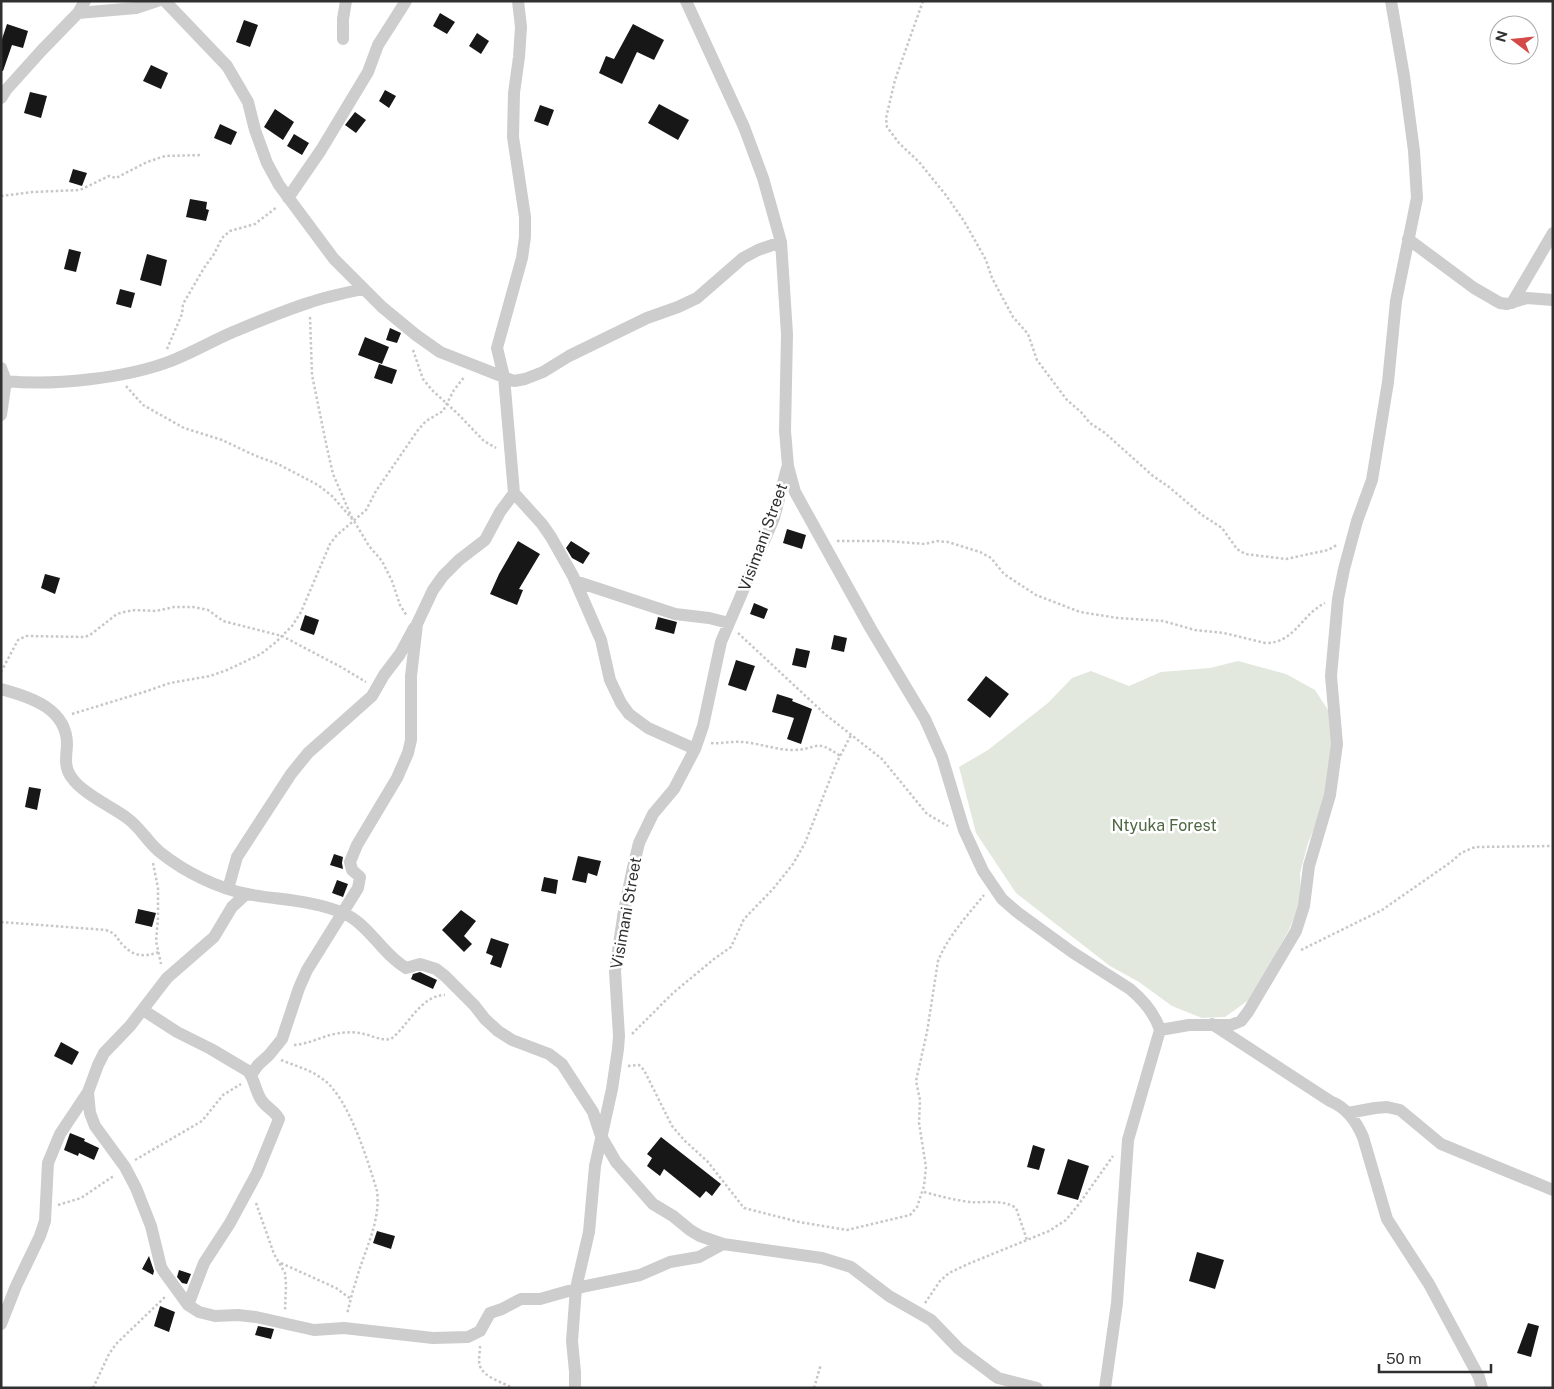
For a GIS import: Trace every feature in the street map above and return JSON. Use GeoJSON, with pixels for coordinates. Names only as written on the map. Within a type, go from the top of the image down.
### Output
{"type":"FeatureCollection","features":[{"type":"Feature","properties":{"kind":"street"},"geometry":{"type":"LineString","coordinates":[[3,92],[78,13],[85,1]]}},
{"type":"Feature","properties":{"kind":"street"},"geometry":{"type":"LineString","coordinates":[[78,13],[136,8],[157,1]]}},
{"type":"Feature","properties":{"kind":"street"},"geometry":{"type":"LineString","coordinates":[[165,1],[228,66],[248,102],[255,130],[267,163],[279,185],[334,259],[363,289],[416,335],[440,352],[514,381],[543,372],[569,356],[646,318],[697,298],[743,258],[758,250],[781,242]]}},
{"type":"Feature","properties":{"kind":"street"},"geometry":{"type":"LineString","coordinates":[[343,39],[343,19],[346,1]]}},
{"type":"Feature","properties":{"kind":"street"},"geometry":{"type":"LineString","coordinates":[[288,198],[321,150],[368,72],[378,45],[406,1]]}},
{"type":"Feature","properties":{"kind":"street"},"geometry":{"type":"LineString","coordinates":[[518,1],[521,27],[514,94],[513,137],[526,217],[525,237],[522,258],[497,348],[504,377],[514,493],[552,537],[575,581],[601,640],[610,680],[621,703],[629,714],[648,728],[697,745]]}},
{"type":"Feature","properties":{"kind":"street"},"geometry":{"type":"LineString","coordinates":[[686,1],[744,127],[763,178],[781,242],[787,334],[785,431],[788,466],[795,492],[871,629],[925,719],[942,757],[964,830],[983,871],[992,885],[1010,905],[1042,932],[1130,989],[1140,998],[1157,1021],[1160,1030],[1128,1140],[1116,1302],[1105,1388]]}},
{"type":"Feature","properties":{"kind":"street"},"geometry":{"type":"LineString","coordinates":[[1160,1030],[1189,1025],[1231,1025],[1240,1021],[1248,1012],[1296,931],[1304,906],[1309,866],[1330,795],[1337,744],[1331,676],[1338,599],[1344,569],[1372,480],[1388,382],[1396,301],[1417,198],[1414,151],[1391,1]]}},
{"type":"Feature","properties":{"kind":"street"},"geometry":{"type":"LineString","coordinates":[[1512,303],[1553,233]]}},
{"type":"Feature","properties":{"kind":"street"},"geometry":{"type":"LineString","coordinates":[[1408,239],[1474,288],[1500,303],[1512,303],[1527,298],[1553,300]]}},
{"type":"Feature","properties":{"kind":"street"},"geometry":{"type":"LineString","coordinates":[[6,381],[34,383],[114,375],[161,364],[235,331],[308,303],[363,289]]}},
{"type":"Feature","properties":{"kind":"street"},"geometry":{"type":"LineString","coordinates":[[1,368],[6,381],[1,415]]}},
{"type":"Feature","properties":{"kind":"street","name":"Visimani Street"},"geometry":{"type":"LineString","coordinates":[[575,1388],[572,1332],[576,1288],[589,1232],[595,1166],[618,1050],[619,1036],[615,971],[632,872],[645,828],[653,814],[674,789],[697,745],[703,726],[715,668],[729,622],[774,518],[788,466]]}},
{"type":"Feature","properties":{"kind":"street"},"geometry":{"type":"LineString","coordinates":[[228,888],[237,857],[292,774],[308,753],[365,703],[377,689],[384,675],[400,654],[442,576],[485,540],[500,512],[514,493]]}},
{"type":"Feature","properties":{"kind":"street"},"geometry":{"type":"LineString","coordinates":[[575,581],[675,614],[729,622]]}},
{"type":"Feature","properties":{"kind":"street"},"geometry":{"type":"LineString","coordinates":[[251,1075],[273,1050],[285,1032],[293,1004],[307,970],[355,894],[360,882],[359,875],[351,868],[351,860],[360,839],[397,778],[408,753],[411,740],[411,676],[417,624]]}},
{"type":"Feature","properties":{"kind":"street"},"geometry":{"type":"LineString","coordinates":[[1,689],[37,702],[52,711],[65,727],[67,737],[66,767],[70,777],[85,790],[128,818],[150,843],[181,867],[246,894],[286,899],[343,913],[359,924],[398,963],[406,968],[420,964],[436,969],[498,1031],[512,1040],[549,1054],[562,1064],[593,1112],[601,1136],[616,1162],[653,1204],[700,1236],[723,1244],[806,1255],[846,1265],[857,1270],[889,1296],[931,1320],[959,1349],[990,1373],[998,1378],[1037,1388]]}},
{"type":"Feature","properties":{"kind":"street"},"geometry":{"type":"LineString","coordinates":[[1,1324],[45,1221],[48,1163],[51,1154],[60,1134],[88,1092],[104,1053],[142,1010],[160,986],[214,937],[232,907],[246,894]]}},
{"type":"Feature","properties":{"kind":"street"},"geometry":{"type":"LineString","coordinates":[[142,1010],[177,1032],[229,1059],[251,1075],[259,1097],[263,1103],[277,1114],[279,1119],[263,1159],[249,1187],[230,1223],[204,1262],[188,1305]]}},
{"type":"Feature","properties":{"kind":"street"},"geometry":{"type":"LineString","coordinates":[[1212,1024],[1330,1101],[1340,1105],[1359,1126],[1387,1218],[1444,1310],[1479,1377],[1482,1388]]}},
{"type":"Feature","properties":{"kind":"street"},"geometry":{"type":"LineString","coordinates":[[88,1092],[90,1113],[95,1126],[125,1167],[136,1188],[151,1226],[161,1267],[188,1305],[206,1315],[238,1315],[314,1330],[344,1328],[433,1338],[468,1337],[480,1331],[491,1312],[506,1308],[521,1299],[540,1299],[576,1288],[640,1275],[670,1262],[699,1257],[723,1244]]}},
{"type":"Feature","properties":{"kind":"street"},"geometry":{"type":"LineString","coordinates":[[1348,1113],[1375,1108],[1400,1110],[1440,1144],[1553,1190]]}},
{"type":"Feature","properties":{"kind":"path"},"geometry":{"type":"LineString","coordinates":[[923,1],[895,80],[886,118],[887,127],[899,143],[919,162],[964,221],[986,260],[992,278],[1013,316],[1028,334],[1036,360],[1068,400],[1090,423],[1105,433],[1152,476],[1170,487],[1202,515],[1222,528],[1237,549],[1245,554],[1286,559],[1328,550],[1353,538]]}},
{"type":"Feature","properties":{"kind":"path"},"geometry":{"type":"LineString","coordinates":[[1,196],[33,192],[80,190],[109,176],[116,178],[147,162],[165,156],[202,155]]}},
{"type":"Feature","properties":{"kind":"path"},"geometry":{"type":"LineString","coordinates":[[161,364],[182,314],[183,304],[222,238],[230,231],[255,224],[288,198]]}},
{"type":"Feature","properties":{"kind":"path"},"geometry":{"type":"LineString","coordinates":[[308,303],[311,321],[312,375],[334,474],[354,521],[369,546],[382,561],[403,610],[417,624]]}},
{"type":"Feature","properties":{"kind":"path"},"geometry":{"type":"LineString","coordinates":[[416,335],[413,349],[423,379],[484,441],[511,460]]}},
{"type":"Feature","properties":{"kind":"path"},"geometry":{"type":"LineString","coordinates":[[59,718],[170,683],[210,676],[261,654],[292,626],[301,612],[330,544],[336,536],[366,510],[376,491],[418,430],[426,421],[442,411],[460,381],[476,365]]}},
{"type":"Feature","properties":{"kind":"path"},"geometry":{"type":"LineString","coordinates":[[114,375],[143,405],[163,417],[184,428],[222,440],[278,464],[318,486],[338,502],[354,521]]}},
{"type":"Feature","properties":{"kind":"path"},"geometry":{"type":"LineString","coordinates":[[823,541],[887,540],[925,544],[937,541],[948,542],[980,552],[991,558],[1004,574],[1036,595],[1080,612],[1118,618],[1163,621],[1195,630],[1224,633],[1265,643],[1288,637],[1313,610],[1328,601],[1338,599]]}},
{"type":"Feature","properties":{"kind":"path"},"geometry":{"type":"LineString","coordinates":[[1,672],[18,640],[26,636],[85,637],[117,614],[135,610],[156,611],[174,607],[193,607],[208,610],[223,621],[282,636],[341,667],[377,689]]}},
{"type":"Feature","properties":{"kind":"path"},"geometry":{"type":"LineString","coordinates":[[729,622],[752,647],[799,688],[826,715],[868,746],[882,759],[927,814],[940,823],[964,830]]}},
{"type":"Feature","properties":{"kind":"path"},"geometry":{"type":"LineString","coordinates":[[618,1050],[640,1025],[673,993],[731,947],[744,919],[773,889],[800,854],[840,756],[851,735]]}},
{"type":"Feature","properties":{"kind":"path"},"geometry":{"type":"LineString","coordinates":[[697,745],[744,742],[793,750],[818,745],[825,746],[840,756]]}},
{"type":"Feature","properties":{"kind":"path"},"geometry":{"type":"LineString","coordinates":[[150,843],[158,888],[156,941],[161,969],[160,986]]}},
{"type":"Feature","properties":{"kind":"path"},"geometry":{"type":"LineString","coordinates":[[1299,951],[1382,910],[1468,849],[1475,847],[1553,846]]}},
{"type":"Feature","properties":{"kind":"path"},"geometry":{"type":"LineString","coordinates":[[614,1069],[639,1065],[644,1070],[672,1126],[708,1162],[748,1211],[847,1230],[910,1215],[917,1208],[923,1192],[926,1167],[919,1123],[920,1100],[916,1081],[930,1014],[938,961],[956,931],[992,885]]}},
{"type":"Feature","properties":{"kind":"path"},"geometry":{"type":"LineString","coordinates":[[1,922],[106,930],[116,935],[126,948],[140,956],[148,956],[159,952]]}},
{"type":"Feature","properties":{"kind":"path"},"geometry":{"type":"LineString","coordinates":[[273,1050],[304,1044],[340,1033],[363,1034],[384,1040],[391,1039],[419,1009],[434,997],[442,995],[465,996]]}},
{"type":"Feature","properties":{"kind":"path"},"geometry":{"type":"LineString","coordinates":[[273,1050],[325,1081],[336,1093],[357,1132],[377,1191],[378,1201],[374,1227],[351,1299],[344,1328]]}},
{"type":"Feature","properties":{"kind":"path"},"geometry":{"type":"LineString","coordinates":[[46,1206],[61,1205],[75,1201],[103,1184],[125,1167],[202,1121],[223,1095],[245,1082],[251,1075]]}},
{"type":"Feature","properties":{"kind":"path"},"geometry":{"type":"LineString","coordinates":[[919,1312],[940,1281],[949,1273],[1049,1231],[1066,1220],[1080,1204],[1115,1153],[1128,1140]]}},
{"type":"Feature","properties":{"kind":"path"},"geometry":{"type":"LineString","coordinates":[[249,1187],[274,1254],[281,1263],[285,1273],[284,1323]]}},
{"type":"Feature","properties":{"kind":"path"},"geometry":{"type":"LineString","coordinates":[[923,1192],[970,1202],[1004,1203],[1012,1206],[1016,1208],[1027,1240]]}},
{"type":"Feature","properties":{"kind":"path"},"geometry":{"type":"LineString","coordinates":[[281,1263],[336,1288],[351,1299]]}},
{"type":"Feature","properties":{"kind":"path"},"geometry":{"type":"LineString","coordinates":[[93,1388],[109,1354],[116,1344],[161,1300],[178,1290]]}},
{"type":"Feature","properties":{"kind":"path"},"geometry":{"type":"LineString","coordinates":[[480,1331],[479,1364],[481,1369],[484,1373],[513,1388]]}},
{"type":"Feature","properties":{"kind":"path"},"geometry":{"type":"LineString","coordinates":[[814,1388],[821,1364]]}},
{"type":"Feature","properties":{"kind":"green space","name":"Ntyuka Forest"},"geometry":{"type":"Polygon","coordinates":[[[1238,661],[1286,674],[1315,690],[1332,716],[1333,744],[1323,807],[1308,843],[1300,873],[1301,900],[1289,930],[1250,999],[1225,1017],[1202,1018],[1172,1006],[1139,982],[1110,966],[1016,893],[976,833],[959,767],[988,750],[1048,703],[1072,678],[1091,671],[1129,686],[1161,672],[1210,668],[1238,661]]]}},
{"type":"Feature","properties":{"kind":"building"},"geometry":{"type":"Polygon","coordinates":[[[440,13],[455,22],[447,34],[433,26],[440,13]]]}},
{"type":"Feature","properties":{"kind":"building"},"geometry":{"type":"Polygon","coordinates":[[[244,20],[258,25],[250,47],[236,42],[244,20]]]}},
{"type":"Feature","properties":{"kind":"building"},"geometry":{"type":"Polygon","coordinates":[[[7,24],[28,31],[23,48],[12,45],[3,71],[1,71],[1,42],[7,24]]]}},
{"type":"Feature","properties":{"kind":"building"},"geometry":{"type":"Polygon","coordinates":[[[633,24],[664,40],[654,60],[637,52],[622,84],[599,73],[606,56],[614,59],[633,24]]]}},
{"type":"Feature","properties":{"kind":"building"},"geometry":{"type":"Polygon","coordinates":[[[477,33],[489,41],[481,54],[469,46],[477,33]]]}},
{"type":"Feature","properties":{"kind":"building"},"geometry":{"type":"Polygon","coordinates":[[[151,65],[168,73],[161,89],[143,81],[151,65]]]}},
{"type":"Feature","properties":{"kind":"building"},"geometry":{"type":"Polygon","coordinates":[[[385,90],[396,96],[389,108],[379,101],[385,90]]]}},
{"type":"Feature","properties":{"kind":"building"},"geometry":{"type":"Polygon","coordinates":[[[30,92],[47,96],[41,118],[24,113],[30,92]]]}},
{"type":"Feature","properties":{"kind":"building"},"geometry":{"type":"Polygon","coordinates":[[[659,104],[689,120],[678,140],[648,123],[659,104]]]}},
{"type":"Feature","properties":{"kind":"building"},"geometry":{"type":"Polygon","coordinates":[[[540,105],[554,110],[548,126],[534,121],[540,105]]]}},
{"type":"Feature","properties":{"kind":"building"},"geometry":{"type":"Polygon","coordinates":[[[275,109],[294,122],[283,140],[264,127],[275,109]]]}},
{"type":"Feature","properties":{"kind":"building"},"geometry":{"type":"Polygon","coordinates":[[[355,112],[366,120],[356,133],[345,125],[355,112]]]}},
{"type":"Feature","properties":{"kind":"building"},"geometry":{"type":"Polygon","coordinates":[[[220,124],[237,132],[231,145],[214,138],[220,124]]]}},
{"type":"Feature","properties":{"kind":"building"},"geometry":{"type":"Polygon","coordinates":[[[294,134],[309,143],[302,155],[287,146],[294,134]]]}},
{"type":"Feature","properties":{"kind":"building"},"geometry":{"type":"Polygon","coordinates":[[[73,169],[87,173],[82,186],[69,182],[73,169]]]}},
{"type":"Feature","properties":{"kind":"building"},"geometry":{"type":"Polygon","coordinates":[[[190,199],[207,202],[206,209],[209,210],[206,221],[186,217],[190,199]]]}},
{"type":"Feature","properties":{"kind":"building"},"geometry":{"type":"Polygon","coordinates":[[[69,249],[81,252],[76,272],[64,269],[69,249]]]}},
{"type":"Feature","properties":{"kind":"building"},"geometry":{"type":"Polygon","coordinates":[[[147,254],[167,260],[161,286],[140,280],[147,254]]]}},
{"type":"Feature","properties":{"kind":"building"},"geometry":{"type":"Polygon","coordinates":[[[120,289],[135,293],[131,308],[116,304],[120,289]]]}},
{"type":"Feature","properties":{"kind":"building"},"geometry":{"type":"Polygon","coordinates":[[[390,328],[401,333],[397,343],[386,340],[390,328]]]}},
{"type":"Feature","properties":{"kind":"building"},"geometry":{"type":"Polygon","coordinates":[[[365,337],[389,347],[382,364],[358,355],[365,337]]]}},
{"type":"Feature","properties":{"kind":"building"},"geometry":{"type":"Polygon","coordinates":[[[379,364],[397,370],[392,384],[374,378],[379,364]]]}},
{"type":"Feature","properties":{"kind":"building"},"geometry":{"type":"Polygon","coordinates":[[[787,529],[806,535],[802,549],[783,543],[787,529]]]}},
{"type":"Feature","properties":{"kind":"building"},"geometry":{"type":"Polygon","coordinates":[[[518,541],[540,554],[519,589],[523,590],[517,605],[490,594],[518,541]]]}},
{"type":"Feature","properties":{"kind":"building"},"geometry":{"type":"Polygon","coordinates":[[[571,541],[590,553],[583,564],[572,558],[566,548],[571,541]]]}},
{"type":"Feature","properties":{"kind":"building"},"geometry":{"type":"Polygon","coordinates":[[[45,574],[60,578],[55,594],[41,588],[45,574]]]}},
{"type":"Feature","properties":{"kind":"building"},"geometry":{"type":"Polygon","coordinates":[[[754,603],[768,609],[764,619],[750,614],[754,603]]]}},
{"type":"Feature","properties":{"kind":"building"},"geometry":{"type":"Polygon","coordinates":[[[305,615],[319,620],[314,635],[300,630],[305,615]]]}},
{"type":"Feature","properties":{"kind":"building"},"geometry":{"type":"Polygon","coordinates":[[[658,617],[677,622],[674,634],[655,629],[658,617]]]}},
{"type":"Feature","properties":{"kind":"building"},"geometry":{"type":"Polygon","coordinates":[[[834,635],[847,638],[844,652],[831,649],[834,635]]]}},
{"type":"Feature","properties":{"kind":"building"},"geometry":{"type":"Polygon","coordinates":[[[796,648],[810,651],[806,668],[792,665],[796,648]]]}},
{"type":"Feature","properties":{"kind":"building"},"geometry":{"type":"Polygon","coordinates":[[[736,660],[755,666],[746,691],[728,685],[736,660]]]}},
{"type":"Feature","properties":{"kind":"building"},"geometry":{"type":"Polygon","coordinates":[[[986,676],[1009,694],[990,718],[967,700],[986,676]]]}},
{"type":"Feature","properties":{"kind":"building"},"geometry":{"type":"Polygon","coordinates":[[[777,694],[793,699],[792,701],[812,709],[801,744],[787,739],[794,718],[772,712],[777,694]]]}},
{"type":"Feature","properties":{"kind":"building"},"geometry":{"type":"Polygon","coordinates":[[[29,787],[41,789],[37,810],[25,807],[29,787]]]}},
{"type":"Feature","properties":{"kind":"building"},"geometry":{"type":"Polygon","coordinates":[[[334,854],[343,857],[343,869],[330,865],[334,854]]]}},
{"type":"Feature","properties":{"kind":"building"},"geometry":{"type":"Polygon","coordinates":[[[578,856],[601,861],[597,876],[588,873],[586,883],[572,880],[578,856]]]}},
{"type":"Feature","properties":{"kind":"building"},"geometry":{"type":"Polygon","coordinates":[[[544,877],[558,880],[556,894],[541,891],[544,877]]]}},
{"type":"Feature","properties":{"kind":"building"},"geometry":{"type":"Polygon","coordinates":[[[337,880],[348,884],[343,897],[332,893],[337,880]]]}},
{"type":"Feature","properties":{"kind":"building"},"geometry":{"type":"Polygon","coordinates":[[[138,909],[156,913],[152,927],[135,923],[138,909]]]}},
{"type":"Feature","properties":{"kind":"building"},"geometry":{"type":"Polygon","coordinates":[[[461,910],[476,921],[464,936],[472,944],[464,952],[442,930],[461,910]]]}},
{"type":"Feature","properties":{"kind":"building"},"geometry":{"type":"Polygon","coordinates":[[[491,938],[509,944],[501,968],[490,964],[493,956],[486,953],[491,938]]]}},
{"type":"Feature","properties":{"kind":"building"},"geometry":{"type":"Polygon","coordinates":[[[420,972],[437,980],[433,989],[411,979],[413,974],[420,972]]]}},
{"type":"Feature","properties":{"kind":"building"},"geometry":{"type":"Polygon","coordinates":[[[61,1042],[79,1052],[72,1065],[54,1056],[61,1042]]]}},
{"type":"Feature","properties":{"kind":"building"},"geometry":{"type":"Polygon","coordinates":[[[70,1133],[85,1139],[84,1141],[99,1148],[94,1160],[79,1153],[78,1156],[64,1150],[70,1133]]]}},
{"type":"Feature","properties":{"kind":"building"},"geometry":{"type":"Polygon","coordinates":[[[661,1137],[721,1184],[712,1196],[706,1191],[700,1198],[664,1169],[660,1176],[647,1166],[652,1158],[647,1154],[661,1137]]]}},
{"type":"Feature","properties":{"kind":"building"},"geometry":{"type":"Polygon","coordinates":[[[1033,1145],[1045,1149],[1039,1170],[1027,1167],[1033,1145]]]}},
{"type":"Feature","properties":{"kind":"building"},"geometry":{"type":"Polygon","coordinates":[[[1068,1159],[1089,1166],[1078,1200],[1057,1194],[1068,1159]]]}},
{"type":"Feature","properties":{"kind":"building"},"geometry":{"type":"Polygon","coordinates":[[[377,1231],[395,1236],[391,1249],[373,1243],[377,1231]]]}},
{"type":"Feature","properties":{"kind":"building"},"geometry":{"type":"Polygon","coordinates":[[[1197,1252],[1224,1260],[1215,1289],[1189,1281],[1197,1252]]]}},
{"type":"Feature","properties":{"kind":"building"},"geometry":{"type":"Polygon","coordinates":[[[149,1256],[154,1271],[153,1275],[142,1269],[149,1256]]]}},
{"type":"Feature","properties":{"kind":"building"},"geometry":{"type":"Polygon","coordinates":[[[179,1270],[191,1274],[187,1284],[182,1283],[177,1277],[179,1270]]]}},
{"type":"Feature","properties":{"kind":"building"},"geometry":{"type":"Polygon","coordinates":[[[160,1306],[175,1312],[169,1332],[154,1326],[160,1306]]]}},
{"type":"Feature","properties":{"kind":"building"},"geometry":{"type":"Polygon","coordinates":[[[1528,1323],[1539,1326],[1531,1357],[1517,1353],[1528,1323]]]}},
{"type":"Feature","properties":{"kind":"building"},"geometry":{"type":"Polygon","coordinates":[[[258,1326],[274,1329],[271,1339],[255,1335],[258,1326]]]}}]}
